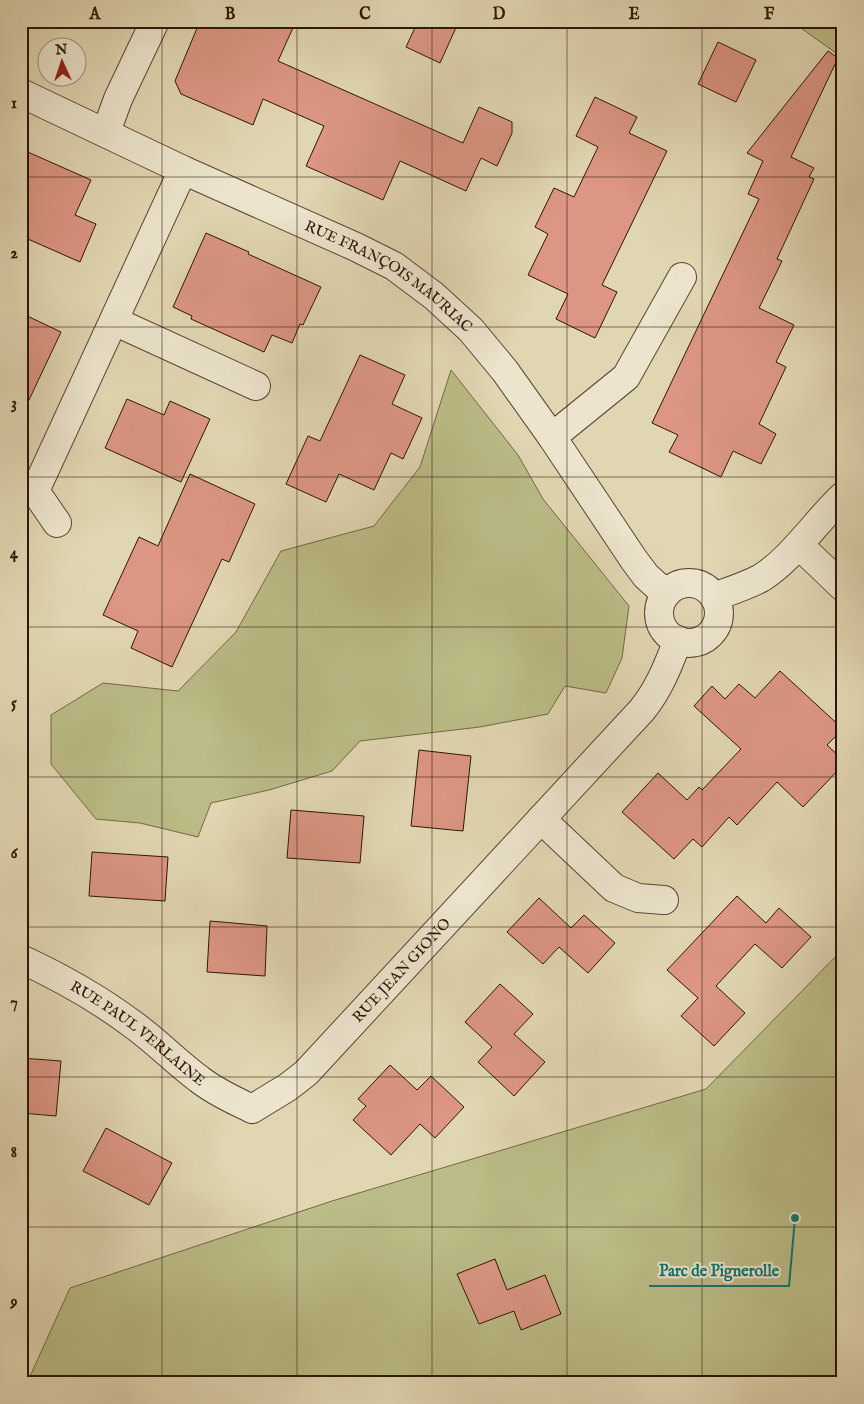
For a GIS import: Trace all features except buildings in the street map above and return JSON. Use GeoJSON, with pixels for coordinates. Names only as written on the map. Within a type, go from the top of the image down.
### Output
{"type":"FeatureCollection","features":[{"type":"Feature","properties":{"kind":"street"},"geometry":{"type":"LineString","coordinates":[[106,132],[118,99],[154,21]]}},
{"type":"Feature","properties":{"kind":"street","name":"RUE FRANÇOIS MAURIAC"},"geometry":{"type":"LineString","coordinates":[[21,93],[184,170],[356,246],[394,266],[434,296],[470,330],[505,371],[552,437],[634,560],[646,576],[666,594]]}},
{"type":"Feature","properties":{"kind":"street"},"geometry":{"type":"LineString","coordinates":[[57,524],[35,491],[184,170]]}},
{"type":"Feature","properties":{"kind":"street"},"geometry":{"type":"LineString","coordinates":[[552,437],[626,378],[682,277]]}},
{"type":"Feature","properties":{"kind":"street"},"geometry":{"type":"LineString","coordinates":[[114,320],[256,386]]}},
{"type":"Feature","properties":{"kind":"street"},"geometry":{"type":"LineString","coordinates":[[714,597],[761,578],[798,545],[843,496]]}},
{"type":"Feature","properties":{"kind":"street"},"geometry":{"type":"LineString","coordinates":[[798,545],[843,587]]}},
{"type":"Feature","properties":{"kind":"street"},"geometry":{"type":"LineString","coordinates":[[683,583],[703,586],[714,597],[718,607],[718,617],[712,632],[704,639],[693,642],[678,640],[666,631],[659,618],[660,608],[666,594],[683,583]]}},
{"type":"Feature","properties":{"kind":"street","name":"RUE JEAN GIONO"},"geometry":{"type":"LineString","coordinates":[[252,1109],[288,1087],[306,1073],[650,700],[664,677],[678,640]]}},
{"type":"Feature","properties":{"kind":"street"},"geometry":{"type":"LineString","coordinates":[[541,819],[614,888],[638,898],[664,900]]}},
{"type":"Feature","properties":{"kind":"street","name":"RUE PAUL VERLAINE"},"geometry":{"type":"LineString","coordinates":[[21,959],[81,989],[131,1023],[214,1090],[252,1109]]}},
{"type":"Feature","properties":{"kind":"green space"},"geometry":{"type":"Polygon","coordinates":[[[791,21],[843,21],[843,58],[791,21]]]}},
{"type":"Feature","properties":{"kind":"green space"},"geometry":{"type":"Polygon","coordinates":[[[451,370],[518,455],[543,499],[629,606],[622,658],[606,693],[565,686],[548,714],[480,727],[360,741],[332,771],[269,790],[211,803],[198,837],[140,823],[96,819],[51,764],[51,715],[103,683],[178,691],[236,632],[281,551],[374,526],[420,467],[451,370]]]}},
{"type":"Feature","properties":{"kind":"green space"},"geometry":{"type":"Polygon","coordinates":[[[843,949],[843,1383],[27,1383],[70,1288],[332,1201],[706,1089],[843,949]]]}},
{"type":"Feature","properties":{"kind":"place","name":"Parc de Pignerolle"},"geometry":{"type":"Point","coordinates":[795,1218]}}]}
